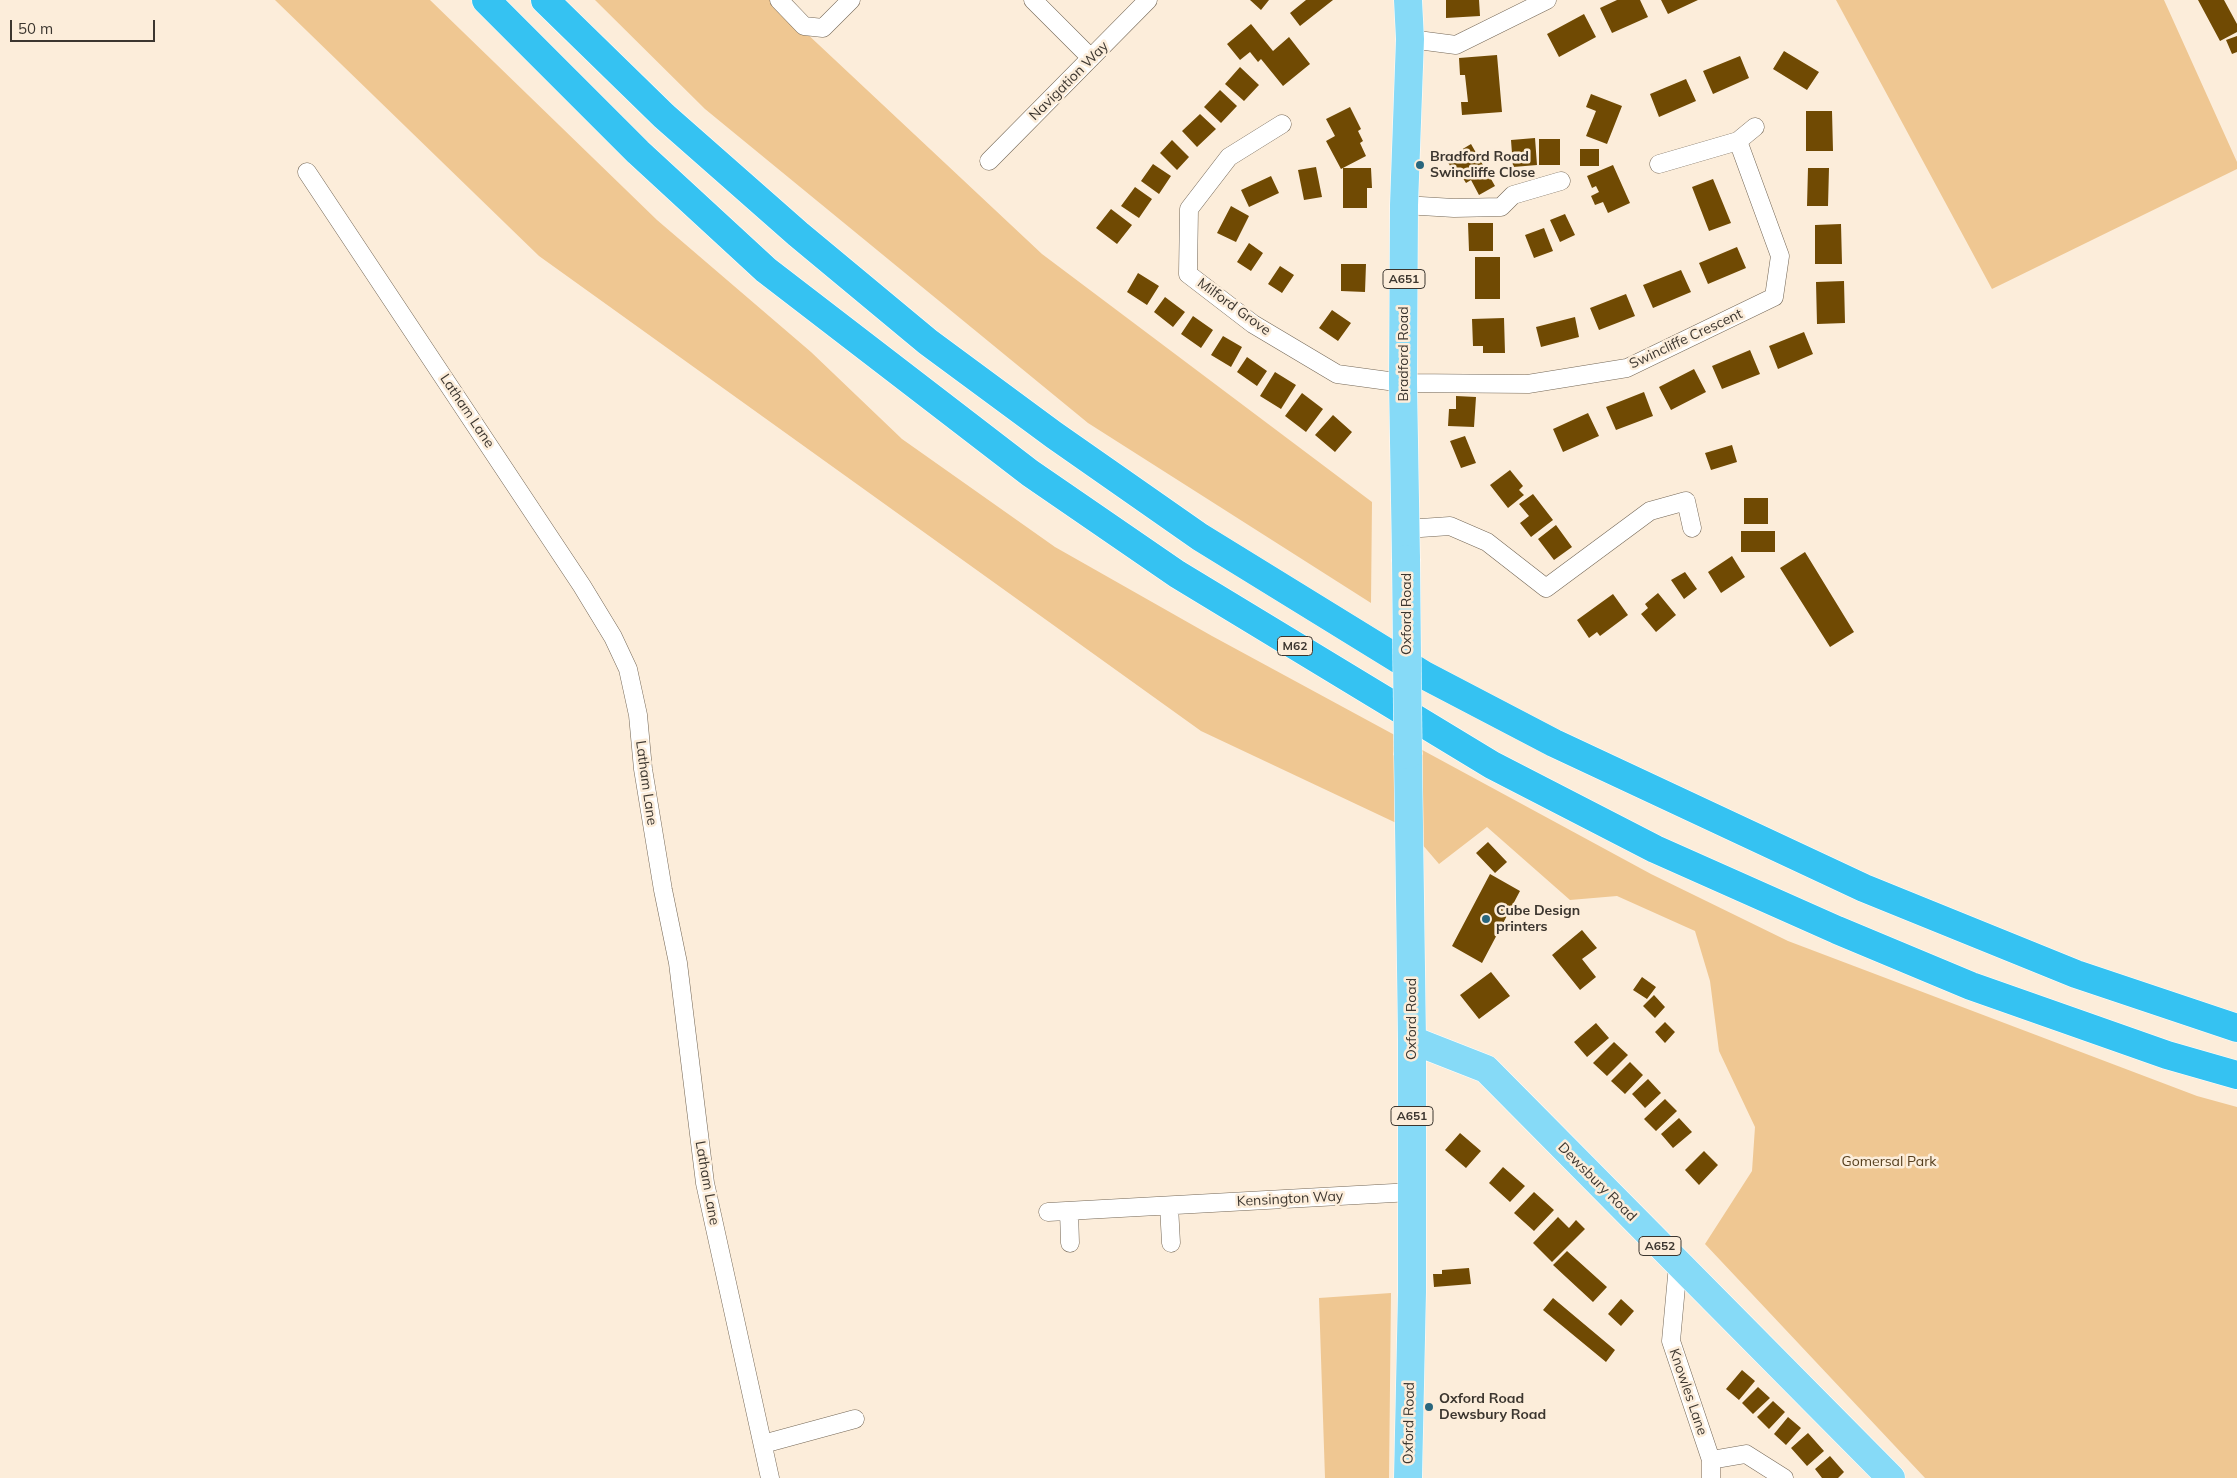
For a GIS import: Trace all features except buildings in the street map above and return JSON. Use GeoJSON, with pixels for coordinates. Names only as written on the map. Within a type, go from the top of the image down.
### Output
{"type":"FeatureCollection","features":[{"type":"Feature","properties":{"kind":"highway","name":"M62"},"geometry":{"type":"LineString","coordinates":[[486,0],[638,152],[766,270],[1030,473],[1177,574],[1492,766],[1654,849],[1837,930],[1971,986],[2167,1055],[2237,1075]]}},
{"type":"Feature","properties":{"kind":"highway"},"geometry":{"type":"LineString","coordinates":[[545,0],[664,116],[798,234],[928,342],[1054,435],[1200,537],[1424,675],[1554,743],[1864,888],[2076,974],[2237,1028]]}},
{"type":"Feature","properties":{"kind":"main road","name":"Bradford Road"},"geometry":{"type":"LineString","coordinates":[[1406,559],[1403,383],[1404,205],[1410,39],[1408,0]]}},
{"type":"Feature","properties":{"kind":"main road","name":"Oxford Road"},"geometry":{"type":"LineString","coordinates":[[1406,559],[1412,1040],[1408,1478]]}},
{"type":"Feature","properties":{"kind":"main road","name":"Dewsbury Road"},"geometry":{"type":"LineString","coordinates":[[1412,1040],[1486,1069],[1891,1478]]}},
{"type":"Feature","properties":{"kind":"street"},"geometry":{"type":"LineString","coordinates":[[778,0],[804,26],[823,28],[851,0]]}},
{"type":"Feature","properties":{"kind":"street"},"geometry":{"type":"LineString","coordinates":[[1033,0],[1092,58]]}},
{"type":"Feature","properties":{"kind":"street","name":"Navigation Way"},"geometry":{"type":"LineString","coordinates":[[989,161],[1148,0]]}},
{"type":"Feature","properties":{"kind":"street"},"geometry":{"type":"LineString","coordinates":[[1410,39],[1456,45],[1548,0]]}},
{"type":"Feature","properties":{"kind":"street","name":"Milford Grove"},"geometry":{"type":"LineString","coordinates":[[1282,124],[1229,157],[1189,209],[1188,274],[1253,324],[1337,374],[1403,383]]}},
{"type":"Feature","properties":{"kind":"street"},"geometry":{"type":"LineString","coordinates":[[1659,164],[1738,141],[1755,127]]}},
{"type":"Feature","properties":{"kind":"street","name":"Swincliffe Crescent"},"geometry":{"type":"LineString","coordinates":[[1403,383],[1528,384],[1627,368],[1774,297],[1780,256],[1738,141]]}},
{"type":"Feature","properties":{"kind":"street","name":"Latham Lane"},"geometry":{"type":"LineString","coordinates":[[307,172],[582,586],[613,637],[628,669],[638,715],[643,769],[663,890],[678,963],[705,1183],[770,1478]]}},
{"type":"Feature","properties":{"kind":"street"},"geometry":{"type":"LineString","coordinates":[[1404,205],[1454,208],[1501,207],[1513,195],[1561,181]]}},
{"type":"Feature","properties":{"kind":"street"},"geometry":{"type":"LineString","coordinates":[[1406,529],[1450,526],[1487,542],[1546,588],[1650,511],[1686,501],[1692,528]]}},
{"type":"Feature","properties":{"kind":"street","name":"Kensington Way"},"geometry":{"type":"LineString","coordinates":[[1048,1212],[1412,1192]]}},
{"type":"Feature","properties":{"kind":"street"},"geometry":{"type":"LineString","coordinates":[[1169,1206],[1170,1243]]}},
{"type":"Feature","properties":{"kind":"street"},"geometry":{"type":"LineString","coordinates":[[1069,1211],[1070,1243]]}},
{"type":"Feature","properties":{"kind":"street","name":"Knowles Lane"},"geometry":{"type":"LineString","coordinates":[[1678,1264],[1671,1341],[1711,1460],[1711,1478]]}},
{"type":"Feature","properties":{"kind":"street"},"geometry":{"type":"LineString","coordinates":[[763,1444],[855,1419]]}},
{"type":"Feature","properties":{"kind":"street"},"geometry":{"type":"LineString","coordinates":[[1711,1460],[1746,1454],[1784,1478]]}},
{"type":"Feature","properties":{"kind":"green space","name":"Gomersal Park"},"geometry":{"type":"Polygon","coordinates":[[[275,0],[430,0],[657,220],[811,352],[902,439],[1055,547],[1212,636],[1651,874],[1788,941],[2197,1096],[2237,1107],[2237,1478],[1925,1478],[1705,1244],[1752,1171],[1755,1127],[1719,1051],[1710,981],[1695,931],[1617,896],[1570,900],[1487,827],[1439,864],[1409,829],[1201,731],[539,256],[275,0]]]}},
{"type":"Feature","properties":{"kind":"green space"},"geometry":{"type":"Polygon","coordinates":[[[595,0],[771,0],[1042,254],[1372,502],[1371,603],[1088,423],[705,109],[595,0]]]}},
{"type":"Feature","properties":{"kind":"green space"},"geometry":{"type":"Polygon","coordinates":[[[1836,0],[2164,0],[2237,162],[2237,169],[1992,289],[1836,0]]]}},
{"type":"Feature","properties":{"kind":"green space"},"geometry":{"type":"Polygon","coordinates":[[[1391,1293],[1389,1478],[1325,1478],[1319,1298],[1391,1293]]]}},
{"type":"Feature","properties":{"kind":"place","name":"Bradford Road Swincliffe Close"},"geometry":{"type":"Point","coordinates":[1420,165]}},
{"type":"Feature","properties":{"kind":"place","name":"Cube Design printers"},"geometry":{"type":"Point","coordinates":[1486,919]}},
{"type":"Feature","properties":{"kind":"place","name":"Oxford Road Dewsbury Road"},"geometry":{"type":"Point","coordinates":[1429,1407]}}]}
